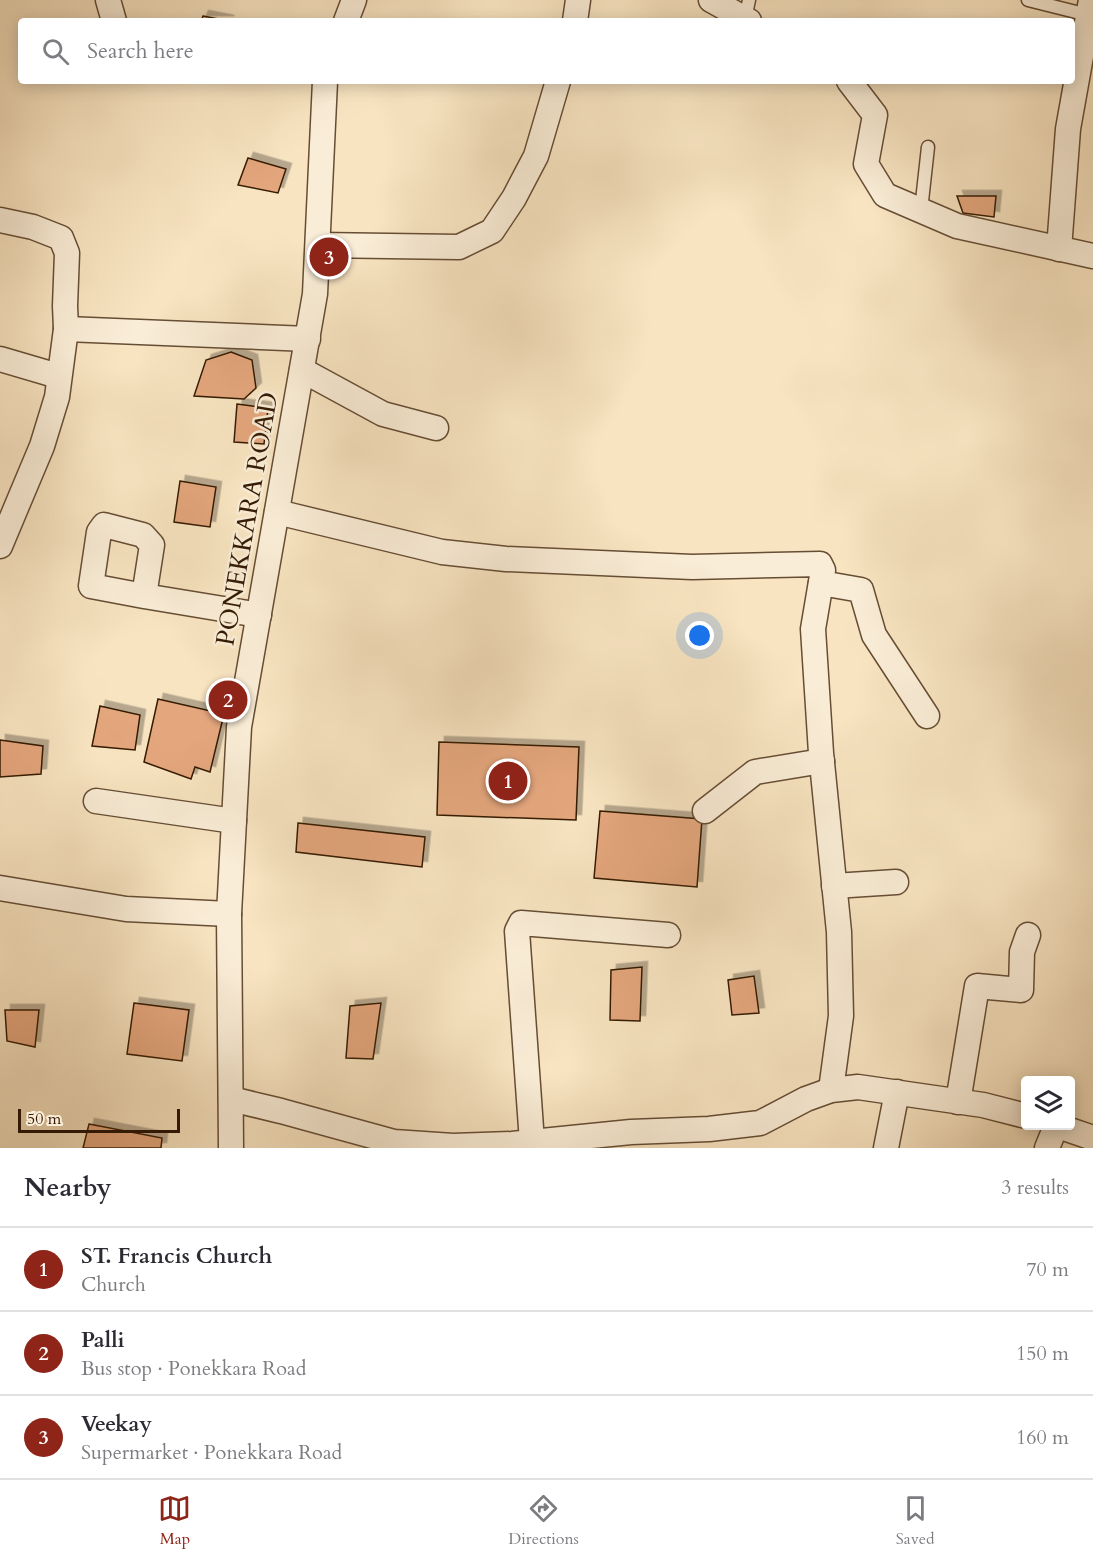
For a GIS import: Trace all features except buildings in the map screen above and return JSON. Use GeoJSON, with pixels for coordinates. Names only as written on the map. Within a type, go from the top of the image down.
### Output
{"type":"FeatureCollection","features":[{"type":"Feature","properties":{"kind":"street"},"geometry":{"type":"LineString","coordinates":[[108,0],[113,18]]}},
{"type":"Feature","properties":{"kind":"street"},"geometry":{"type":"LineString","coordinates":[[347,18],[354,0]]}},
{"type":"Feature","properties":{"kind":"street"},"geometry":{"type":"LineString","coordinates":[[575,18],[578,0]]}},
{"type":"Feature","properties":{"kind":"street"},"geometry":{"type":"LineString","coordinates":[[711,0],[748,13]]}},
{"type":"Feature","properties":{"kind":"street"},"geometry":{"type":"LineString","coordinates":[[1059,249],[1068,129],[1089,20]]}},
{"type":"Feature","properties":{"kind":"street","name":"PONEKKARA ROAD"},"geometry":{"type":"LineString","coordinates":[[231,1148],[229,914],[239,727],[315,294],[326,84]]}},
{"type":"Feature","properties":{"kind":"street"},"geometry":{"type":"LineString","coordinates":[[318,245],[459,247],[492,231],[514,198],[536,156],[557,84]]}},
{"type":"Feature","properties":{"kind":"street"},"geometry":{"type":"LineString","coordinates":[[851,84],[874,115],[866,164],[885,195],[957,226],[1093,256]]}},
{"type":"Feature","properties":{"kind":"street"},"geometry":{"type":"LineString","coordinates":[[0,220],[33,227],[62,238],[67,253],[64,306],[66,329],[57,397],[42,446],[9,503],[0,546]]}},
{"type":"Feature","properties":{"kind":"street"},"geometry":{"type":"LineString","coordinates":[[66,329],[308,339]]}},
{"type":"Feature","properties":{"kind":"street"},"geometry":{"type":"LineString","coordinates":[[0,360],[58,376]]}},
{"type":"Feature","properties":{"kind":"street"},"geometry":{"type":"LineString","coordinates":[[302,370],[384,414],[436,428]]}},
{"type":"Feature","properties":{"kind":"street"},"geometry":{"type":"LineString","coordinates":[[277,512],[442,552],[506,559],[692,567],[820,564],[823,570],[813,629],[822,761],[839,932],[842,1016],[831,1090]]}},
{"type":"Feature","properties":{"kind":"street"},"geometry":{"type":"LineString","coordinates":[[821,583],[861,590],[874,635],[927,716]]}},
{"type":"Feature","properties":{"kind":"street"},"geometry":{"type":"LineString","coordinates":[[144,596],[259,615]]}},
{"type":"Feature","properties":{"kind":"street"},"geometry":{"type":"LineString","coordinates":[[705,811],[755,772],[822,761]]}},
{"type":"Feature","properties":{"kind":"street"},"geometry":{"type":"LineString","coordinates":[[96,801],[234,821]]}},
{"type":"Feature","properties":{"kind":"street"},"geometry":{"type":"LineString","coordinates":[[834,886],[896,882]]}},
{"type":"Feature","properties":{"kind":"street"},"geometry":{"type":"LineString","coordinates":[[0,888],[126,909],[229,914]]}},
{"type":"Feature","properties":{"kind":"street"},"geometry":{"type":"LineString","coordinates":[[532,1142],[518,931],[521,923],[668,935]]}},
{"type":"Feature","properties":{"kind":"street"},"geometry":{"type":"LineString","coordinates":[[958,1102],[977,986],[1021,990],[1022,952],[1028,934]]}},
{"type":"Feature","properties":{"kind":"street"},"geometry":{"type":"LineString","coordinates":[[231,1099],[281,1110],[394,1142],[453,1146],[760,1124],[806,1099],[831,1090],[858,1086],[1021,1115]]}},
{"type":"Feature","properties":{"kind":"street"},"geometry":{"type":"LineString","coordinates":[[886,1148],[897,1092]]}},
{"type":"Feature","properties":{"kind":"street"},"geometry":{"type":"LineString","coordinates":[[1047,1148],[1055,1130]]}},
{"type":"Feature","properties":{"kind":"street"},"geometry":{"type":"LineString","coordinates":[[1071,1130],[1093,1138]]}},
{"type":"Feature","properties":{"kind":"lane"},"geometry":{"type":"LineString","coordinates":[[1028,0],[1089,20]]}},
{"type":"Feature","properties":{"kind":"lane"},"geometry":{"type":"LineString","coordinates":[[921,210],[928,147]]}},
{"type":"Feature","properties":{"kind":"place","name":"Veekay"},"geometry":{"type":"Point","coordinates":[329,257]}},
{"type":"Feature","properties":{"kind":"place","name":"Palli"},"geometry":{"type":"Point","coordinates":[228,700]}},
{"type":"Feature","properties":{"kind":"place","name":"ST. Francis Church"},"geometry":{"type":"Point","coordinates":[508,781]}}]}
